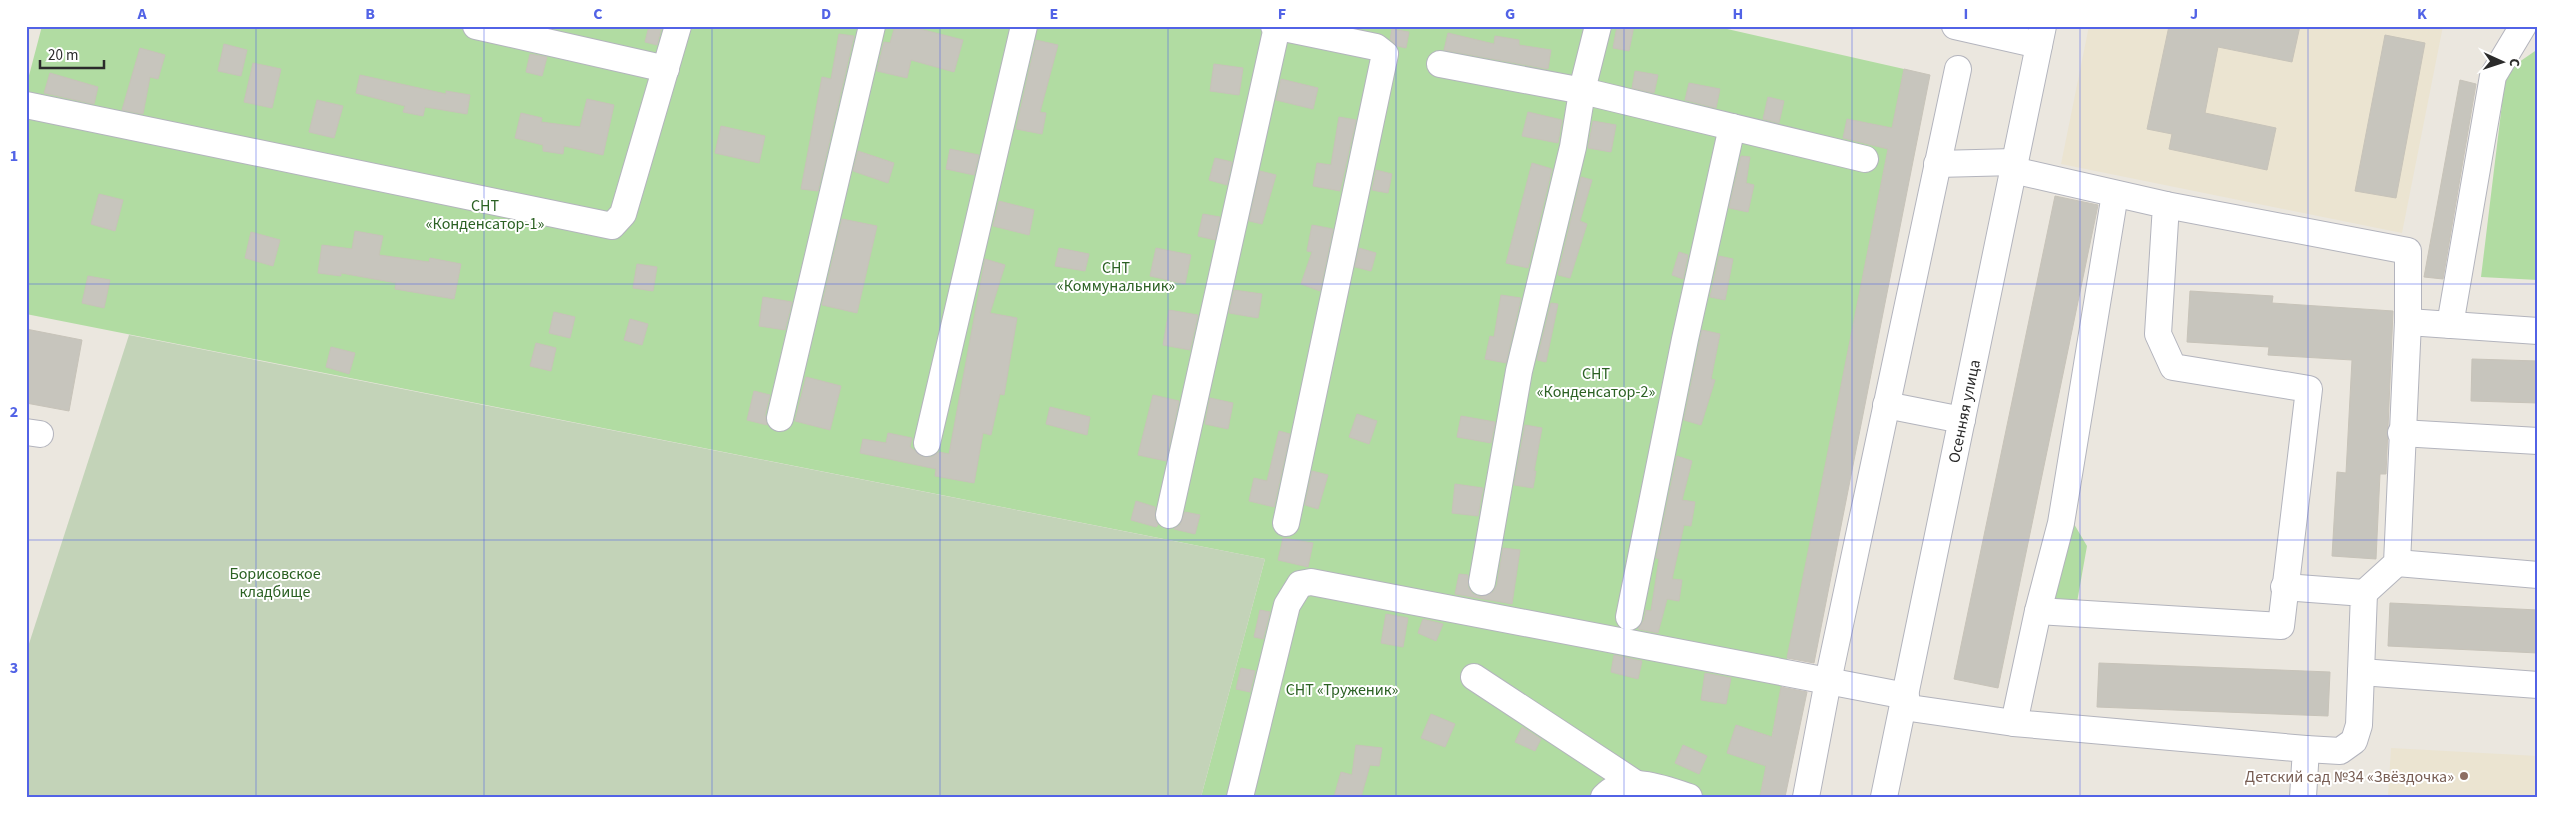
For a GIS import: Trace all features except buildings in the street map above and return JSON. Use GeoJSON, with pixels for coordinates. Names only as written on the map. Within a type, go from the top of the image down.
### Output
{"type":"FeatureCollection","features":[{"type":"Feature","properties":{"kind":"street"},"geometry":{"type":"LineString","coordinates":[[476,26],[666,69]]}},
{"type":"Feature","properties":{"kind":"street"},"geometry":{"type":"LineString","coordinates":[[26,105],[612,226],[623,214],[678,26]]}},
{"type":"Feature","properties":{"kind":"street"},"geometry":{"type":"LineString","coordinates":[[780,418],[872,26]]}},
{"type":"Feature","properties":{"kind":"street"},"geometry":{"type":"LineString","coordinates":[[927,443],[1024,26]]}},
{"type":"Feature","properties":{"kind":"street"},"geometry":{"type":"LineString","coordinates":[[1482,582],[1519,371],[1573,147],[1583,91],[1598,26]]}},
{"type":"Feature","properties":{"kind":"street"},"geometry":{"type":"LineString","coordinates":[[1955,26],[2041,36]]}},
{"type":"Feature","properties":{"kind":"street"},"geometry":{"type":"LineString","coordinates":[[2450,324],[2493,76],[2523,26]]}},
{"type":"Feature","properties":{"kind":"street"},"geometry":{"type":"LineString","coordinates":[[1170,515],[1276,27],[1376,47],[1385,54],[1286,523]]}},
{"type":"Feature","properties":{"kind":"street","name":"Осенняя улица"},"geometry":{"type":"LineString","coordinates":[[1884,797],[2041,36]]}},
{"type":"Feature","properties":{"kind":"street"},"geometry":{"type":"LineString","coordinates":[[1440,64],[1583,91],[1864,159]]}},
{"type":"Feature","properties":{"kind":"street"},"geometry":{"type":"LineString","coordinates":[[1806,797],[1828,681],[1958,69]]}},
{"type":"Feature","properties":{"kind":"street"},"geometry":{"type":"LineString","coordinates":[[1629,617],[1684,339],[1732,127]]}},
{"type":"Feature","properties":{"kind":"street"},"geometry":{"type":"LineString","coordinates":[[1240,797],[1287,605],[1300,584],[1311,582],[1828,681],[1904,701],[2014,723],[2306,749],[2340,750],[2354,742],[2359,725],[2364,593],[2397,563],[2401,433],[2408,322],[2408,252],[2115,194],[2014,166],[1937,164]]}},
{"type":"Feature","properties":{"kind":"street"},"geometry":{"type":"LineString","coordinates":[[2014,723],[2038,611],[2061,523],[2115,194]]}},
{"type":"Feature","properties":{"kind":"street"},"geometry":{"type":"LineString","coordinates":[[2038,611],[2281,626],[2284,587],[2309,389],[2172,367],[2158,334],[2166,205]]}},
{"type":"Feature","properties":{"kind":"street"},"geometry":{"type":"LineString","coordinates":[[2408,322],[2538,331]]}},
{"type":"Feature","properties":{"kind":"street"},"geometry":{"type":"LineString","coordinates":[[1886,405],[1962,420]]}},
{"type":"Feature","properties":{"kind":"street"},"geometry":{"type":"LineString","coordinates":[[2401,433],[2538,441]]}},
{"type":"Feature","properties":{"kind":"street"},"geometry":{"type":"LineString","coordinates":[[2397,563],[2538,575]]}},
{"type":"Feature","properties":{"kind":"street"},"geometry":{"type":"LineString","coordinates":[[2284,587],[2364,593]]}},
{"type":"Feature","properties":{"kind":"street"},"geometry":{"type":"LineString","coordinates":[[2361,672],[2538,685]]}},
{"type":"Feature","properties":{"kind":"street"},"geometry":{"type":"LineString","coordinates":[[1474,677],[1635,783],[1689,797]]}},
{"type":"Feature","properties":{"kind":"street"},"geometry":{"type":"LineString","coordinates":[[2302,797],[2306,749]]}},
{"type":"Feature","properties":{"kind":"street"},"geometry":{"type":"LineString","coordinates":[[1604,797],[1614,787],[1635,783]]}},
{"type":"Feature","properties":{"kind":"shaded area"},"geometry":{"type":"Polygon","coordinates":[[[2089,26],[2443,26],[2402,233],[2061,164],[2089,26]]]}},
{"type":"Feature","properties":{"kind":"shaded area","name":"Детский сад №34 «Звёздочка»"},"geometry":{"type":"Polygon","coordinates":[[[2391,748],[2538,756],[2538,797],[2388,797],[2391,748]]]}},
{"type":"Feature","properties":{"kind":"green space"},"geometry":{"type":"Polygon","coordinates":[[[42,26],[1714,26],[1904,69],[1760,797],[1201,797],[1265,559],[26,314],[26,87],[42,26]]]}},
{"type":"Feature","properties":{"kind":"green space"},"geometry":{"type":"Polygon","coordinates":[[[2538,49],[2538,280],[2481,277],[2506,71],[2538,49]]]}},
{"type":"Feature","properties":{"kind":"green space","name":"Борисовское кладбище"},"geometry":{"type":"Polygon","coordinates":[[[129,335],[1265,559],[1201,797],[26,797],[26,653],[129,335]]]}},
{"type":"Feature","properties":{"kind":"green space"},"geometry":{"type":"Polygon","coordinates":[[[2064,507],[2087,546],[2076,608],[2047,603],[2064,507]]]}},
{"type":"Feature","properties":{"kind":"place","name":"Детский сад №34 «Звёздочка»"},"geometry":{"type":"Point","coordinates":[2464,776]}},
{"type":"Feature","properties":{"kind":"park label","name":"СНТ «Конденсатор-1»"},"geometry":{"type":"Point","coordinates":[485,214]}},
{"type":"Feature","properties":{"kind":"park label","name":"СНТ «Коммунальник»"},"geometry":{"type":"Point","coordinates":[1116,276]}},
{"type":"Feature","properties":{"kind":"park label","name":"СНТ «Конденсатор-2»"},"geometry":{"type":"Point","coordinates":[1596,382]}},
{"type":"Feature","properties":{"kind":"park label","name":"СНТ «Труженик»"},"geometry":{"type":"Point","coordinates":[1342,689]}}]}
